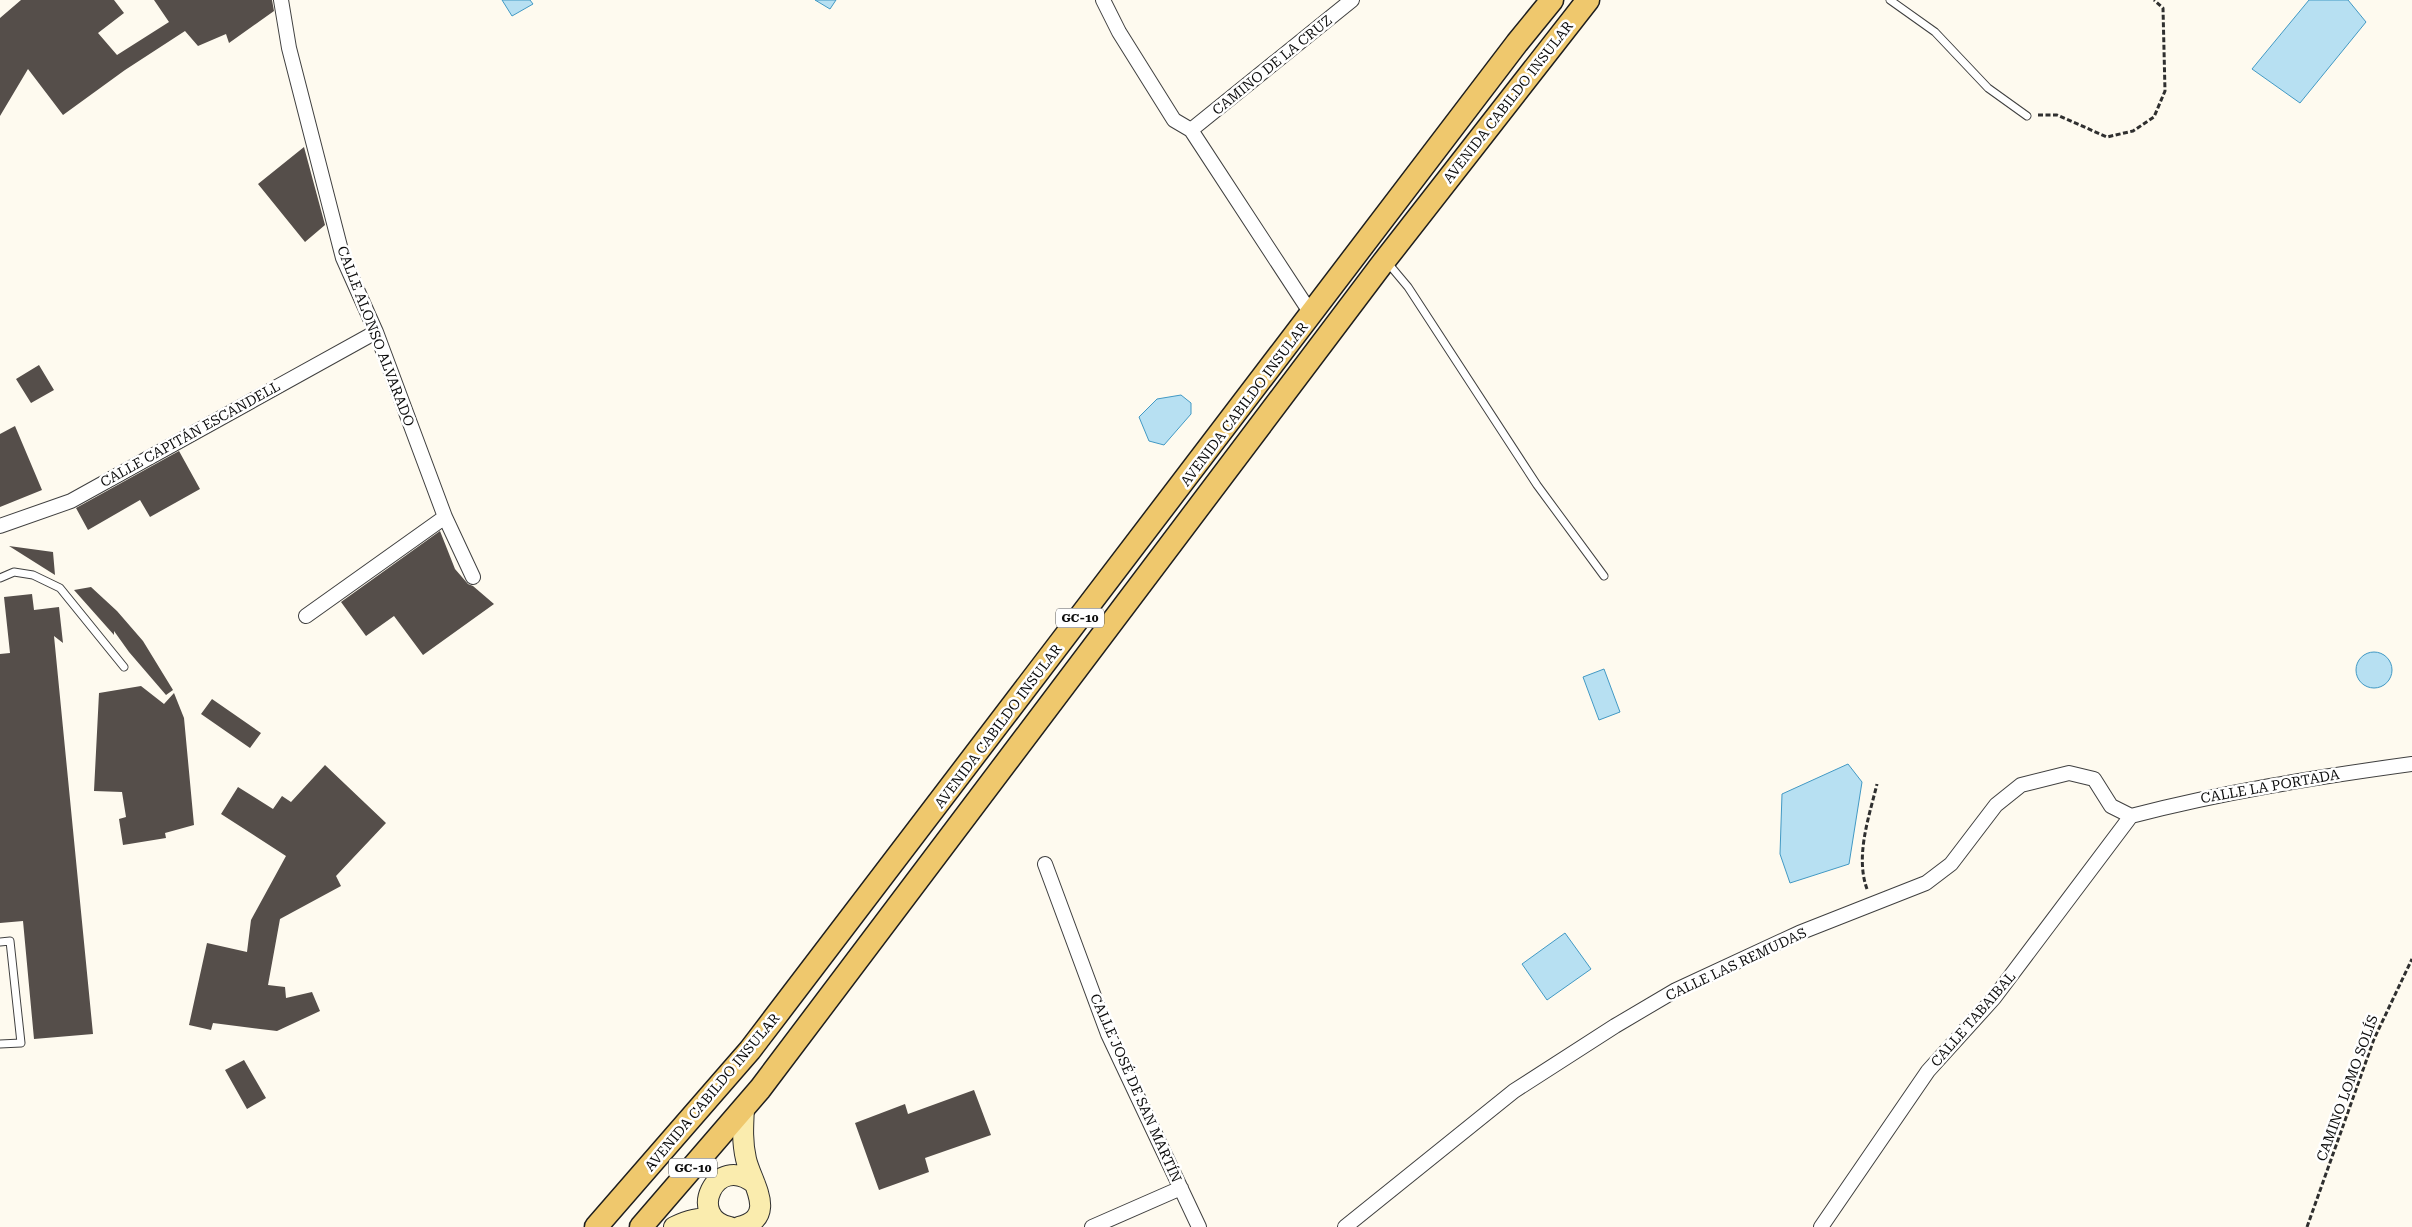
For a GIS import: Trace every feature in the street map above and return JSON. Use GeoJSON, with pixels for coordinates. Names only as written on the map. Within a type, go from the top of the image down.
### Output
{"type":"FeatureCollection","features":[{"type":"Feature","properties":{"kind":"main road","name":"AVENIDA CABILDO INSULAR"},"geometry":{"type":"LineString","coordinates":[[596,1227],[750,1050],[1517,43],[1552,0]]}},
{"type":"Feature","properties":{"kind":"main road","name":"AVENIDA CABILDO INSULAR"},"geometry":{"type":"LineString","coordinates":[[641,1227],[744,1108],[1386,260],[1588,0]]}},
{"type":"Feature","properties":{"kind":"street","name":"CALLE ALONSO ALVARADO"},"geometry":{"type":"LineString","coordinates":[[281,0],[289,48],[343,258],[376,332],[445,517],[473,577]]}},
{"type":"Feature","properties":{"kind":"street"},"geometry":{"type":"LineString","coordinates":[[1103,0],[1119,32],[1174,120],[1191,130],[1312,314]]}},
{"type":"Feature","properties":{"kind":"street","name":"CAMINO DE LA CRUZ"},"geometry":{"type":"LineString","coordinates":[[1191,130],[1352,0]]}},
{"type":"Feature","properties":{"kind":"street","name":"CALLE CAPITÁN ESCANDELL"},"geometry":{"type":"LineString","coordinates":[[0,526],[71,501],[376,332]]}},
{"type":"Feature","properties":{"kind":"street"},"geometry":{"type":"LineString","coordinates":[[306,616],[445,517]]}},
{"type":"Feature","properties":{"kind":"street","name":"CALLE LA PORTADA"},"geometry":{"type":"LineString","coordinates":[[2130,816],[2202,798],[2348,772],[2412,764]]}},
{"type":"Feature","properties":{"kind":"street","name":"CALLE LAS REMUDAS"},"geometry":{"type":"LineString","coordinates":[[1345,1227],[1514,1091],[1614,1026],[1676,990],[1799,933],[1926,883],[1951,864],[1996,805],[2021,785],[2068,773],[2094,779],[2111,806],[2130,816]]}},
{"type":"Feature","properties":{"kind":"street","name":"CALLE TABAIBAL"},"geometry":{"type":"LineString","coordinates":[[1821,1227],[1928,1071],[1994,998],[2053,922],[2130,816]]}},
{"type":"Feature","properties":{"kind":"street","name":"CALLE JOSÉ DE SAN MARTÍN"},"geometry":{"type":"LineString","coordinates":[[1045,864],[1108,1034],[1199,1227]]}},
{"type":"Feature","properties":{"kind":"street"},"geometry":{"type":"LineString","coordinates":[[739,1227],[754,1219],[760,1210],[760,1196],[746,1160],[742,1137],[744,1108]]}},
{"type":"Feature","properties":{"kind":"street"},"geometry":{"type":"LineString","coordinates":[[722,1223],[707,1202],[708,1193],[720,1178],[738,1175],[748,1178],[755,1184]]}},
{"type":"Feature","properties":{"kind":"street"},"geometry":{"type":"LineString","coordinates":[[1092,1227],[1181,1188]]}},
{"type":"Feature","properties":{"kind":"street"},"geometry":{"type":"LineString","coordinates":[[674,1227],[684,1222],[701,1218],[722,1223]]}},
{"type":"Feature","properties":{"kind":"lane"},"geometry":{"type":"LineString","coordinates":[[1890,0],[1935,32],[1988,88],[2027,116]]}},
{"type":"Feature","properties":{"kind":"lane"},"geometry":{"type":"LineString","coordinates":[[1386,260],[1408,287],[1537,485],[1604,576]]}},
{"type":"Feature","properties":{"kind":"lane"},"geometry":{"type":"LineString","coordinates":[[0,578],[14,572],[33,575],[60,588],[124,667]]}},
{"type":"Feature","properties":{"kind":"lane"},"geometry":{"type":"LineString","coordinates":[[0,942],[10,940],[21,1043],[0,1044]]}},
{"type":"Feature","properties":{"kind":"path"},"geometry":{"type":"LineString","coordinates":[[2027,116],[2057,114],[2107,137],[2133,131],[2154,117],[2164,91],[2163,8],[2154,0]]}},
{"type":"Feature","properties":{"kind":"path"},"geometry":{"type":"LineString","coordinates":[[1872,904],[1862,876],[1865,835],[1877,784]]}},
{"type":"Feature","properties":{"kind":"path","name":"CAMINO LOMO SOLÍS"},"geometry":{"type":"LineString","coordinates":[[2307,1227],[2374,1039],[2412,959]]}},
{"type":"Feature","properties":{"kind":"water"},"geometry":{"type":"Polygon","coordinates":[[[502,0],[530,0],[533,4],[512,16],[502,0]]]}},
{"type":"Feature","properties":{"kind":"water"},"geometry":{"type":"Polygon","coordinates":[[[815,0],[836,0],[830,9],[815,0]]]}},
{"type":"Feature","properties":{"kind":"water"},"geometry":{"type":"Polygon","coordinates":[[[2309,0],[2348,0],[2366,22],[2300,103],[2252,69],[2309,0]]]}},
{"type":"Feature","properties":{"kind":"water"},"geometry":{"type":"Polygon","coordinates":[[[1181,395],[1191,403],[1191,414],[1164,445],[1149,441],[1139,417],[1157,399],[1181,395]]]}},
{"type":"Feature","properties":{"kind":"water"},"geometry":{"type":"Polygon","coordinates":[[[2374,652],[2381,653],[2387,657],[2391,663],[2391,677],[2387,683],[2381,687],[2374,688],[2367,687],[2361,683],[2357,677],[2356,670],[2357,663],[2361,657],[2367,653],[2374,652]]]}},
{"type":"Feature","properties":{"kind":"water"},"geometry":{"type":"Polygon","coordinates":[[[1604,669],[1620,712],[1599,720],[1583,677],[1604,669]]]}},
{"type":"Feature","properties":{"kind":"water"},"geometry":{"type":"Polygon","coordinates":[[[1848,764],[1862,782],[1849,864],[1790,883],[1780,854],[1782,794],[1848,764]]]}},
{"type":"Feature","properties":{"kind":"water"},"geometry":{"type":"Polygon","coordinates":[[[1565,933],[1591,969],[1547,1000],[1522,964],[1565,933]]]}},
{"type":"Feature","properties":{"kind":"building"},"geometry":{"type":"Polygon","coordinates":[[[21,0],[114,0],[124,13],[98,33],[117,55],[169,22],[154,0],[272,0],[274,11],[229,43],[226,34],[198,46],[185,31],[125,70],[63,115],[28,69],[0,116],[0,18],[21,0]]]}},
{"type":"Feature","properties":{"kind":"building"},"geometry":{"type":"Polygon","coordinates":[[[304,147],[325,225],[305,242],[258,184],[304,147]]]}},
{"type":"Feature","properties":{"kind":"building"},"geometry":{"type":"Polygon","coordinates":[[[39,365],[54,390],[31,403],[16,379],[39,365]]]}},
{"type":"Feature","properties":{"kind":"building"},"geometry":{"type":"Polygon","coordinates":[[[15,426],[42,490],[0,507],[0,434],[15,426]]]}},
{"type":"Feature","properties":{"kind":"building"},"geometry":{"type":"Polygon","coordinates":[[[179,451],[200,489],[150,517],[140,500],[88,530],[76,508],[179,451]]]}},
{"type":"Feature","properties":{"kind":"building"},"geometry":{"type":"Polygon","coordinates":[[[440,531],[455,569],[468,584],[494,604],[423,655],[394,616],[366,636],[341,602],[440,531]]]}},
{"type":"Feature","properties":{"kind":"building"},"geometry":{"type":"Polygon","coordinates":[[[9,546],[53,552],[55,575],[9,546]]]}},
{"type":"Feature","properties":{"kind":"building"},"geometry":{"type":"Polygon","coordinates":[[[91,587],[117,611],[143,641],[173,690],[166,695],[129,652],[114,631],[114,635],[74,590],[91,587]]]}},
{"type":"Feature","properties":{"kind":"building"},"geometry":{"type":"Polygon","coordinates":[[[32,594],[34,610],[59,607],[63,643],[54,636],[93,1034],[34,1039],[23,921],[0,923],[0,654],[10,653],[4,597],[32,594]]]}},
{"type":"Feature","properties":{"kind":"building"},"geometry":{"type":"Polygon","coordinates":[[[141,686],[164,704],[174,693],[184,718],[194,825],[165,833],[166,838],[123,845],[119,819],[126,817],[122,792],[94,791],[99,693],[141,686]]]}},
{"type":"Feature","properties":{"kind":"building"},"geometry":{"type":"Polygon","coordinates":[[[212,699],[261,733],[250,748],[201,714],[212,699]]]}},
{"type":"Feature","properties":{"kind":"building"},"geometry":{"type":"Polygon","coordinates":[[[325,765],[386,823],[336,876],[341,886],[280,919],[268,985],[285,987],[286,998],[312,992],[320,1011],[277,1031],[213,1023],[211,1030],[189,1025],[207,943],[247,952],[251,920],[286,856],[221,814],[238,787],[273,809],[282,796],[291,802],[325,765]]]}},
{"type":"Feature","properties":{"kind":"building"},"geometry":{"type":"Polygon","coordinates":[[[244,1060],[266,1098],[247,1109],[225,1070],[244,1060]]]}},
{"type":"Feature","properties":{"kind":"building"},"geometry":{"type":"Polygon","coordinates":[[[974,1090],[991,1135],[925,1158],[929,1172],[879,1190],[855,1123],[905,1104],[908,1114],[974,1090]]]}}]}
